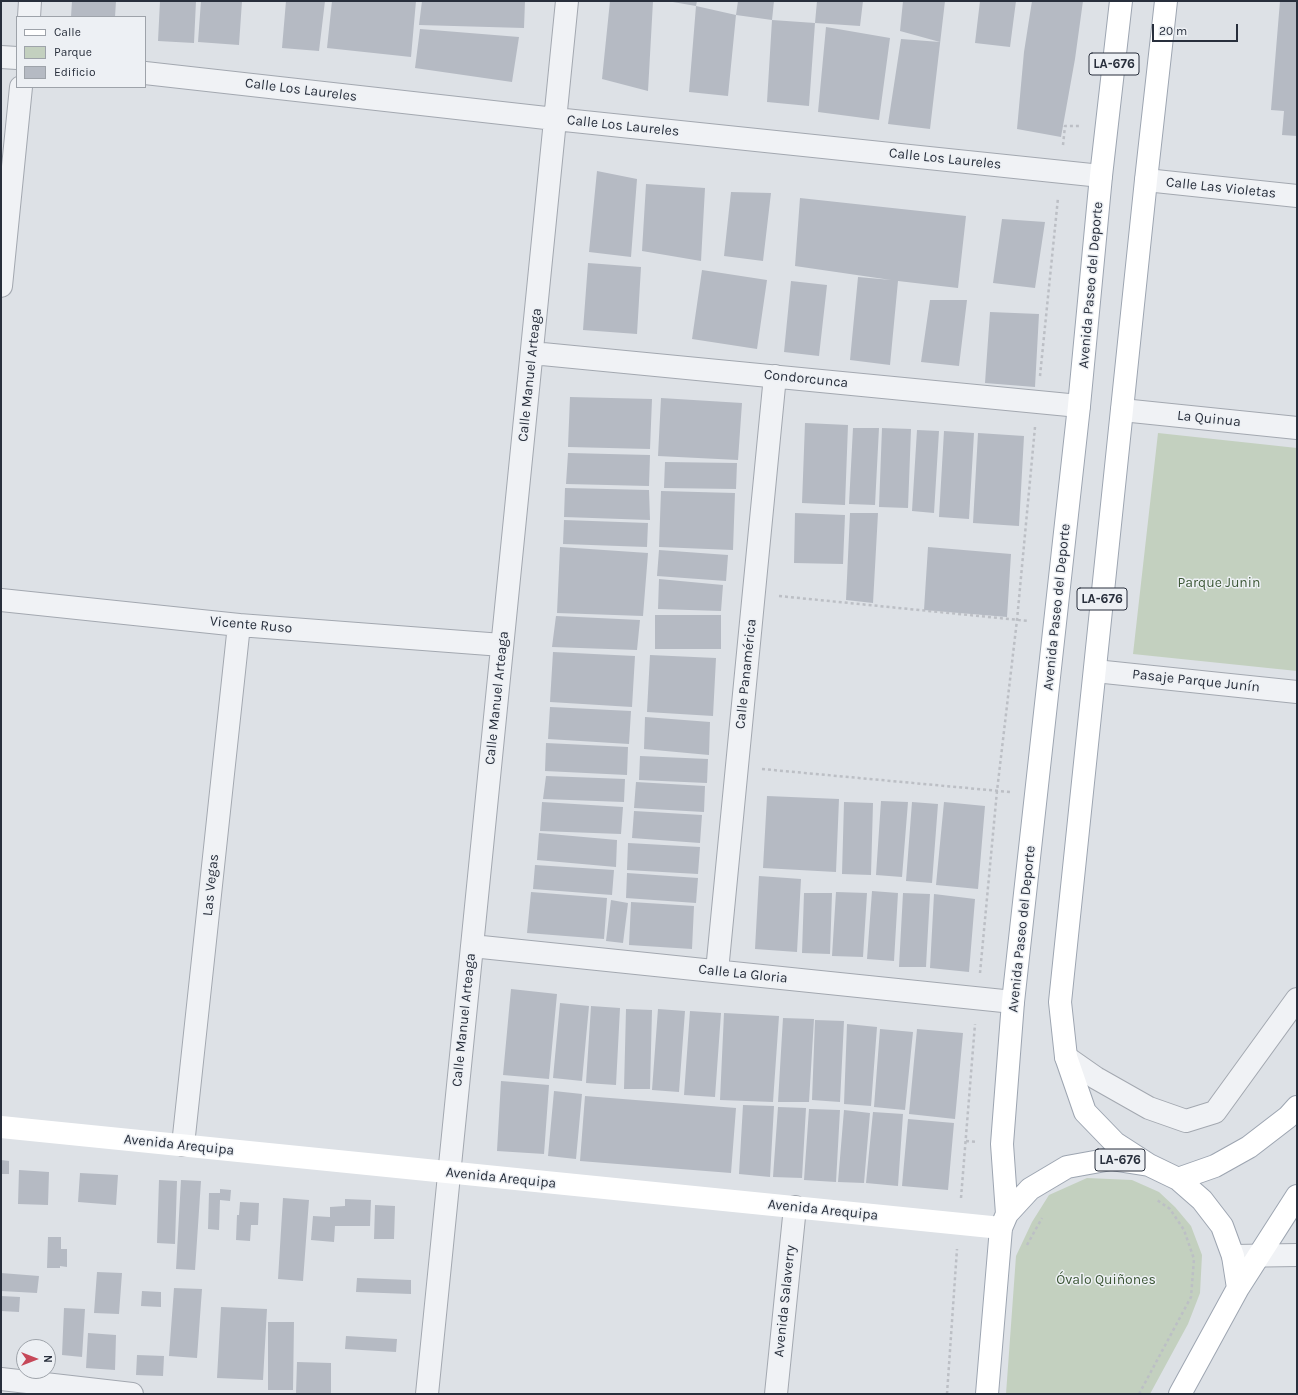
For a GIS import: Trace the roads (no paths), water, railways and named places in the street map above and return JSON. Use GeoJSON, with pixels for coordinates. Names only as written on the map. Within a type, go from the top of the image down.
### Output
{"type":"FeatureCollection","features":[{"type":"Feature","properties":{"kind":"main road","name":"Avenida Paseo del Deporte"},"geometry":{"type":"LineString","coordinates":[[1004,1221],[1002,1144],[1014,1002],[1056,624],[1101,176],[1121,1]]}},
{"type":"Feature","properties":{"kind":"main road","name":"LA-676"},"geometry":{"type":"LineString","coordinates":[[1166,1],[1060,1002],[1066,1057],[1085,1112],[1115,1142],[1149,1165],[1178,1179],[1202,1200],[1222,1226],[1234,1256],[1238,1288]]}},
{"type":"Feature","properties":{"kind":"main road"},"geometry":{"type":"LineString","coordinates":[[1178,1179],[1215,1166],[1249,1147],[1288,1117],[1297,1107]]}},
{"type":"Feature","properties":{"kind":"main road","name":"Avenida Arequipa"},"geometry":{"type":"LineString","coordinates":[[1,1127],[795,1207],[959,1225],[1004,1221]]}},
{"type":"Feature","properties":{"kind":"main road","name":"LA-676"},"geometry":{"type":"LineString","coordinates":[[987,1394],[1004,1221],[1030,1189],[1067,1167],[1111,1159],[1149,1165]]}},
{"type":"Feature","properties":{"kind":"main road"},"geometry":{"type":"LineString","coordinates":[[1180,1394],[1238,1288],[1297,1196]]}},
{"type":"Feature","properties":{"kind":"street"},"geometry":{"type":"LineString","coordinates":[[29,16],[30,1]]}},
{"type":"Feature","properties":{"kind":"street","name":"Calle Manuel Arteaga"},"geometry":{"type":"LineString","coordinates":[[427,1394],[567,1]]}},
{"type":"Feature","properties":{"kind":"street"},"geometry":{"type":"LineString","coordinates":[[1,57],[16,58]]}},
{"type":"Feature","properties":{"kind":"street","name":"Calle Los Laureles"},"geometry":{"type":"LineString","coordinates":[[146,73],[555,119],[1101,176]]}},
{"type":"Feature","properties":{"kind":"street"},"geometry":{"type":"LineString","coordinates":[[1,286],[21,88]]}},
{"type":"Feature","properties":{"kind":"street","name":"Calle Las Violetas"},"geometry":{"type":"LineString","coordinates":[[1146,180],[1297,196]]}},
{"type":"Feature","properties":{"kind":"street","name":"Condorcunca"},"geometry":{"type":"LineString","coordinates":[[532,353],[1079,406]]}},
{"type":"Feature","properties":{"kind":"street","name":"Calle Panamérica"},"geometry":{"type":"LineString","coordinates":[[717,971],[775,376]]}},
{"type":"Feature","properties":{"kind":"street","name":"La Quinua"},"geometry":{"type":"LineString","coordinates":[[1122,410],[1297,428]]}},
{"type":"Feature","properties":{"kind":"street","name":"Vicente Ruso"},"geometry":{"type":"LineString","coordinates":[[1,600],[239,624],[502,645]]}},
{"type":"Feature","properties":{"kind":"street","name":"Las Vegas"},"geometry":{"type":"LineString","coordinates":[[183,1145],[239,624]]}},
{"type":"Feature","properties":{"kind":"street","name":"Pasaje Parque Junín"},"geometry":{"type":"LineString","coordinates":[[1095,671],[1297,692]]}},
{"type":"Feature","properties":{"kind":"street","name":"Calle La Gloria"},"geometry":{"type":"LineString","coordinates":[[472,946],[1014,1002]]}},
{"type":"Feature","properties":{"kind":"street"},"geometry":{"type":"LineString","coordinates":[[1066,1057],[1096,1078],[1149,1108],[1186,1121],[1215,1112],[1297,999]]}},
{"type":"Feature","properties":{"kind":"street","name":"Avenida Salaverry"},"geometry":{"type":"LineString","coordinates":[[776,1394],[795,1207]]}},
{"type":"Feature","properties":{"kind":"street"},"geometry":{"type":"LineString","coordinates":[[1234,1256],[1297,1255]]}},
{"type":"Feature","properties":{"kind":"street"},"geometry":{"type":"LineString","coordinates":[[1,1379],[132,1394]]}},
{"type":"Feature","properties":{"kind":"park label","name":"Parque Junin"},"geometry":{"type":"Point","coordinates":[1219,583]}},
{"type":"Feature","properties":{"kind":"park label","name":"Óvalo Quiñones"},"geometry":{"type":"Point","coordinates":[1106,1280]}}]}
